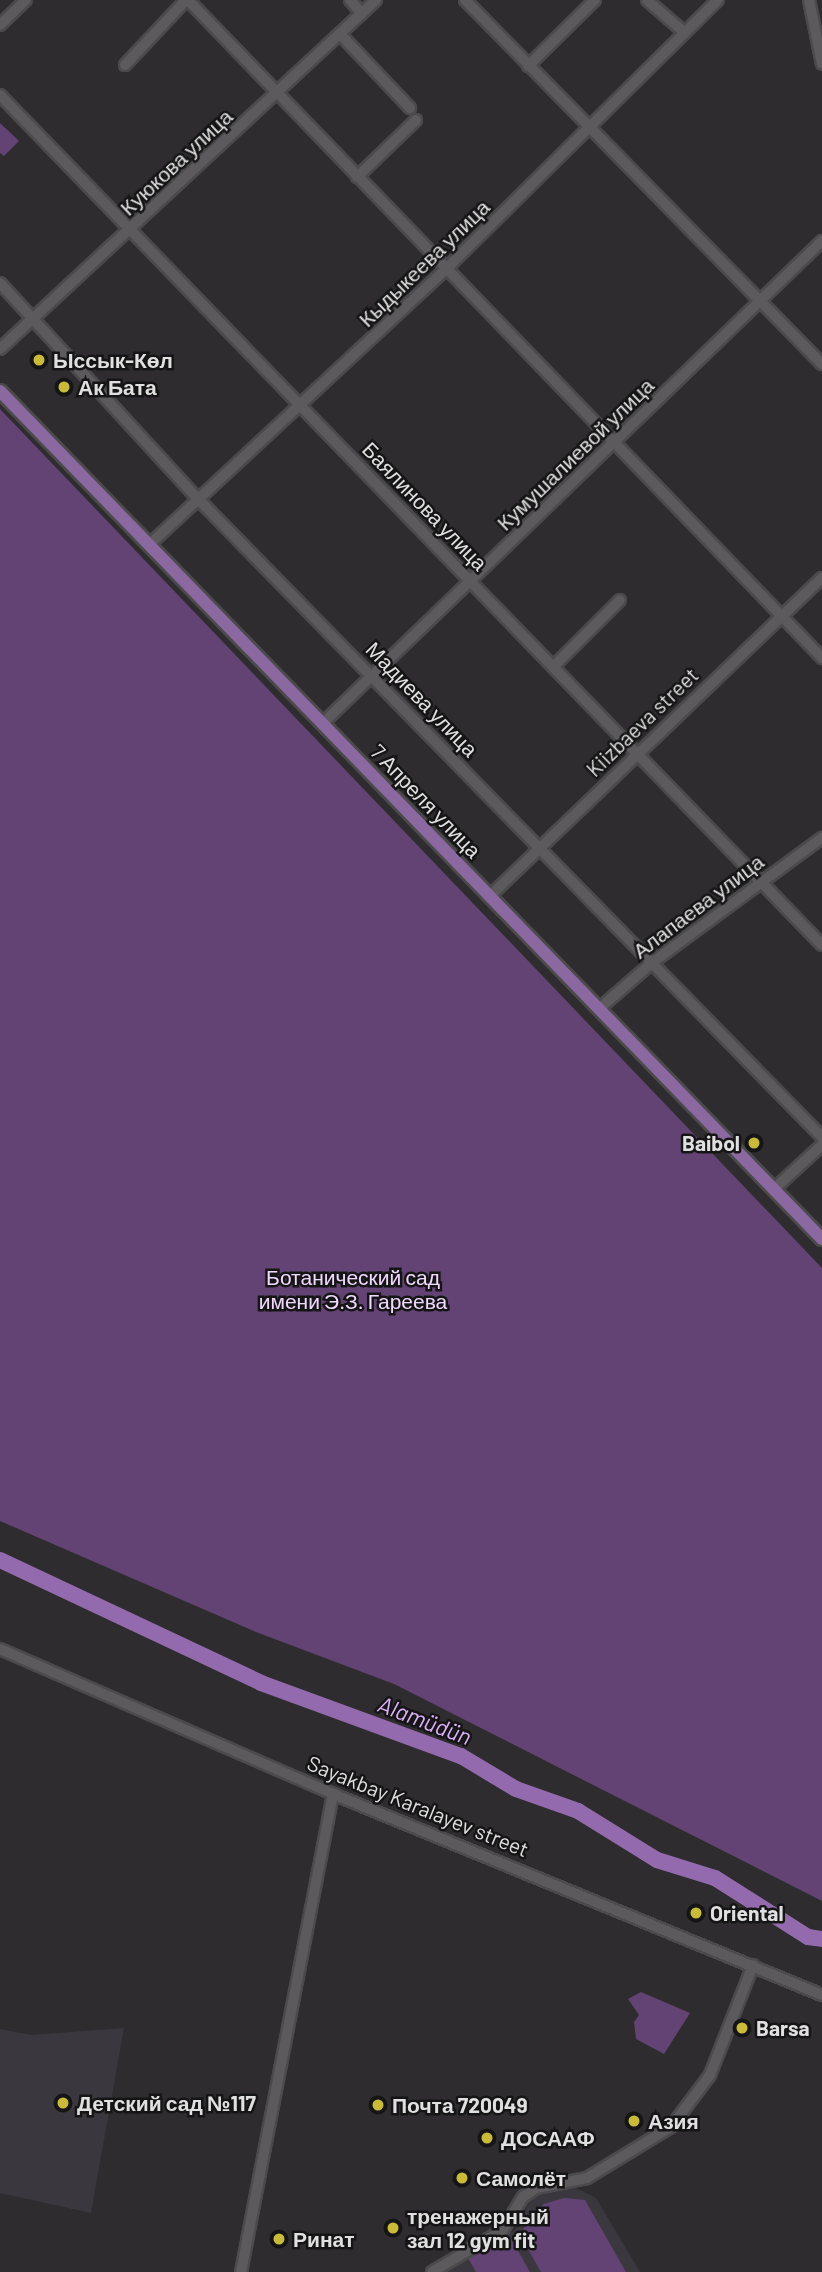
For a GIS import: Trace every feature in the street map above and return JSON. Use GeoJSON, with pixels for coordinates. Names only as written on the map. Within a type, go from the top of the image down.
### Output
{"type":"FeatureCollection","features":[{"type":"Feature","properties":{"kind":"main road","name":"7 Апреля улица"},"geometry":{"type":"LineString","coordinates":[[0,391],[822,1239]]}},
{"type":"Feature","properties":{"kind":"street"},"geometry":{"type":"LineString","coordinates":[[0,25],[26,0]]}},
{"type":"Feature","properties":{"kind":"street"},"geometry":{"type":"LineString","coordinates":[[125,65],[187,0],[276,96],[447,268],[822,658]]}},
{"type":"Feature","properties":{"kind":"street"},"geometry":{"type":"LineString","coordinates":[[350,0],[362,14]]}},
{"type":"Feature","properties":{"kind":"street","name":"Куюкова улица"},"geometry":{"type":"LineString","coordinates":[[0,349],[276,96],[376,0]]}},
{"type":"Feature","properties":{"kind":"street"},"geometry":{"type":"LineString","coordinates":[[465,0],[589,130],[822,364]]}},
{"type":"Feature","properties":{"kind":"street"},"geometry":{"type":"LineString","coordinates":[[528,66],[595,0]]}},
{"type":"Feature","properties":{"kind":"street"},"geometry":{"type":"LineString","coordinates":[[647,0],[685,33]]}},
{"type":"Feature","properties":{"kind":"street","name":"Кыдыкеева улица"},"geometry":{"type":"LineString","coordinates":[[149,545],[447,268],[718,0]]}},
{"type":"Feature","properties":{"kind":"street"},"geometry":{"type":"LineString","coordinates":[[809,0],[822,64]]}},
{"type":"Feature","properties":{"kind":"street"},"geometry":{"type":"LineString","coordinates":[[340,34],[410,108]]}},
{"type":"Feature","properties":{"kind":"street","name":"Баялинова улица"},"geometry":{"type":"LineString","coordinates":[[0,94],[638,751],[822,945]]}},
{"type":"Feature","properties":{"kind":"street"},"geometry":{"type":"LineString","coordinates":[[357,177],[416,120]]}},
{"type":"Feature","properties":{"kind":"street","name":"Кумушалиевой улица"},"geometry":{"type":"LineString","coordinates":[[323,723],[822,240]]}},
{"type":"Feature","properties":{"kind":"street","name":"Мадиева улица"},"geometry":{"type":"LineString","coordinates":[[0,283],[199,500],[822,1137]]}},
{"type":"Feature","properties":{"kind":"street","name":"Kiizbaeva street"},"geometry":{"type":"LineString","coordinates":[[491,895],[541,849],[638,751],[822,578]]}},
{"type":"Feature","properties":{"kind":"street"},"geometry":{"type":"LineString","coordinates":[[554,666],[620,600]]}},
{"type":"Feature","properties":{"kind":"street","name":"Алапаева улица"},"geometry":{"type":"LineString","coordinates":[[600,1008],[653,962],[822,838]]}},
{"type":"Feature","properties":{"kind":"street"},"geometry":{"type":"LineString","coordinates":[[774,1189],[822,1145]]}},
{"type":"Feature","properties":{"kind":"street","name":"Sayakbay Karalayev street"},"geometry":{"type":"LineString","coordinates":[[0,1649],[333,1794],[822,1995]]}},
{"type":"Feature","properties":{"kind":"street"},"geometry":{"type":"LineString","coordinates":[[241,2272],[333,1794]]}},
{"type":"Feature","properties":{"kind":"street"},"geometry":{"type":"LineString","coordinates":[[432,2272],[503,2230],[523,2197],[536,2188],[587,2178],[671,2127],[710,2075],[753,1965]]}},
{"type":"Feature","properties":{"kind":"shaded area","name":"Детский сад №117"},"geometry":{"type":"Polygon","coordinates":[[[124,2028],[91,2213],[0,2193],[0,2029],[31,2035],[124,2028]]]}},
{"type":"Feature","properties":{"kind":"shaded area"},"geometry":{"type":"Polygon","coordinates":[[[570,2185],[596,2198],[640,2272],[441,2272],[515,2230],[532,2197],[544,2189],[570,2185]]]}},
{"type":"Feature","properties":{"kind":"green space"},"geometry":{"type":"Polygon","coordinates":[[[0,123],[19,141],[4,156],[0,153],[0,123]]]}},
{"type":"Feature","properties":{"kind":"green space","name":"Ботанический сад имени Э.З. Гареева"},"geometry":{"type":"Polygon","coordinates":[[[0,409],[822,1268],[822,1901],[394,1684],[256,1632],[0,1521],[0,409]]]}},
{"type":"Feature","properties":{"kind":"green space"},"geometry":{"type":"Polygon","coordinates":[[[641,1992],[690,2013],[664,2054],[636,2039],[634,2022],[639,2015],[628,1999],[641,1992]]]}},
{"type":"Feature","properties":{"kind":"green space"},"geometry":{"type":"Polygon","coordinates":[[[564,2198],[585,2200],[626,2272],[541,2272],[521,2237],[527,2219],[544,2204],[564,2198]]]}},
{"type":"Feature","properties":{"kind":"green space"},"geometry":{"type":"Polygon","coordinates":[[[509,2235],[530,2272],[476,2272],[468,2258],[509,2235]]]}},
{"type":"Feature","properties":{"kind":"waterway","name":"Alamüdün"},"geometry":{"type":"LineString","coordinates":[[0,1560],[261,1683],[461,1756],[516,1789],[578,1811],[657,1860],[715,1878],[808,1937],[822,1939]]}},
{"type":"Feature","properties":{"kind":"place","name":"Ыссык-Көл"},"geometry":{"type":"Point","coordinates":[39,360]}},
{"type":"Feature","properties":{"kind":"place","name":"Ак Бата"},"geometry":{"type":"Point","coordinates":[64,387]}},
{"type":"Feature","properties":{"kind":"place","name":"Baibol"},"geometry":{"type":"Point","coordinates":[754,1143]}},
{"type":"Feature","properties":{"kind":"place","name":"Oriental"},"geometry":{"type":"Point","coordinates":[696,1913]}},
{"type":"Feature","properties":{"kind":"place","name":"Barsa"},"geometry":{"type":"Point","coordinates":[742,2028]}},
{"type":"Feature","properties":{"kind":"place","name":"Детский сад №117"},"geometry":{"type":"Point","coordinates":[63,2103]}},
{"type":"Feature","properties":{"kind":"place","name":"Почта 720049"},"geometry":{"type":"Point","coordinates":[378,2105]}},
{"type":"Feature","properties":{"kind":"place","name":"Азия"},"geometry":{"type":"Point","coordinates":[634,2121]}},
{"type":"Feature","properties":{"kind":"place","name":"ДОСААФ"},"geometry":{"type":"Point","coordinates":[487,2138]}},
{"type":"Feature","properties":{"kind":"place","name":"Самолёт"},"geometry":{"type":"Point","coordinates":[462,2178]}},
{"type":"Feature","properties":{"kind":"place","name":"тренажерный зал 12 gym fit"},"geometry":{"type":"Point","coordinates":[393,2228]}},
{"type":"Feature","properties":{"kind":"place","name":"Ринат"},"geometry":{"type":"Point","coordinates":[279,2239]}}]}
